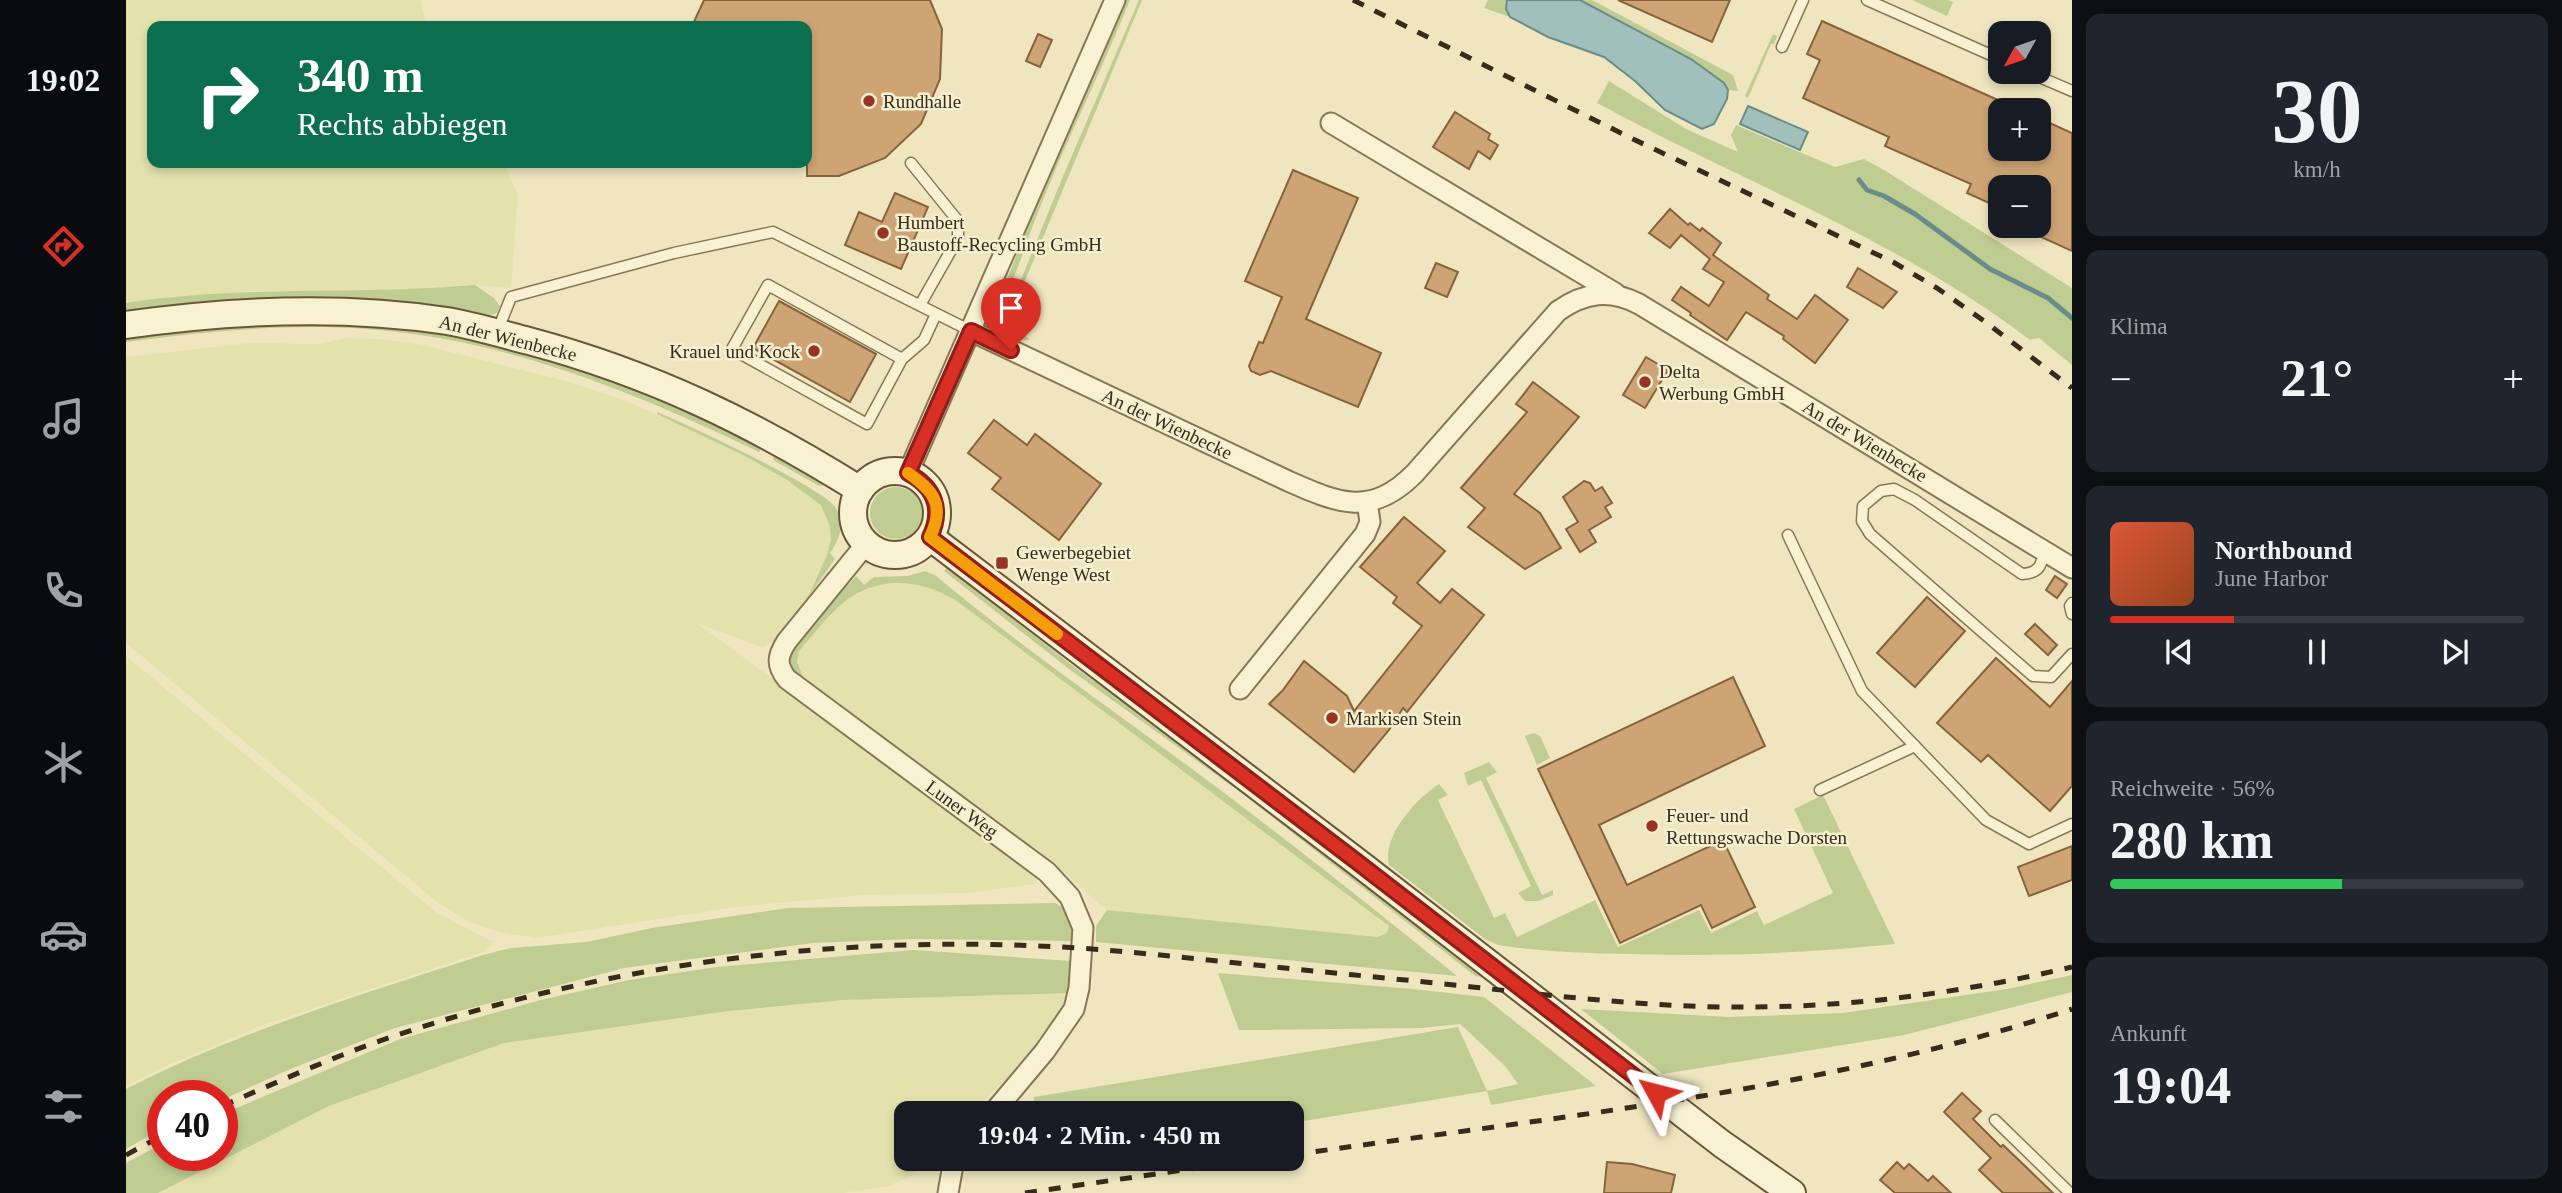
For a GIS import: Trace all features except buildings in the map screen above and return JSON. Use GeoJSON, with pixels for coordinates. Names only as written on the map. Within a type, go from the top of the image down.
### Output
{"type":"FeatureCollection","features":[{"type":"Feature","properties":{"kind":"street"},"geometry":{"type":"LineString","coordinates":[[908,473],[1115,0]]}},
{"type":"Feature","properties":{"kind":"street","name":"An der Wienbecke"},"geometry":{"type":"LineString","coordinates":[[1331,122],[1620,296],[1639,304],[2072,568]]}},
{"type":"Feature","properties":{"kind":"street","name":"An der Wienbecke"},"geometry":{"type":"LineString","coordinates":[[971,331],[1288,481],[1332,500],[1350,503],[1367,502],[1391,493],[1415,473],[1558,311],[1588,295],[1605,293],[1620,296]]}},
{"type":"Feature","properties":{"kind":"street","name":"An der Wienbecke"},"geometry":{"type":"LineString","coordinates":[[126,326],[247,312],[336,312],[419,317],[462,324],[601,361],[675,389],[757,429],[860,490]]}},
{"type":"Feature","properties":{"kind":"street"},"geometry":{"type":"LineString","coordinates":[[908,473],[929,488],[935,500],[936,525],[920,548],[900,555],[878,552],[859,535],[853,512],[855,501],[869,480],[881,474],[908,473]]}},
{"type":"Feature","properties":{"kind":"street"},"geometry":{"type":"LineString","coordinates":[[1240,689],[1365,534],[1370,522],[1367,502]]}},
{"type":"Feature","properties":{"kind":"street"},"geometry":{"type":"LineString","coordinates":[[930,537],[1722,1144],[1792,1193]]}},
{"type":"Feature","properties":{"kind":"street","name":"Luner Weg"},"geometry":{"type":"LineString","coordinates":[[866,544],[786,641],[778,658],[778,667],[787,679],[1047,872],[1070,897],[1083,928],[1079,988],[1074,1009],[1045,1051],[1003,1101]]}},
{"type":"Feature","properties":{"kind":"street"},"geometry":{"type":"LineString","coordinates":[[948,1193],[952,1171]]}},
{"type":"Feature","properties":{"kind":"lane"},"geometry":{"type":"LineString","coordinates":[[1783,47],[1803,0]]}},
{"type":"Feature","properties":{"kind":"lane"},"geometry":{"type":"LineString","coordinates":[[1867,0],[1988,54]]}},
{"type":"Feature","properties":{"kind":"lane"},"geometry":{"type":"LineString","coordinates":[[2051,82],[2072,91]]}},
{"type":"Feature","properties":{"kind":"lane"},"geometry":{"type":"LineString","coordinates":[[911,163],[958,221],[958,238],[920,305]]}},
{"type":"Feature","properties":{"kind":"lane"},"geometry":{"type":"LineString","coordinates":[[496,332],[511,297],[674,253],[773,232],[971,331]]}},
{"type":"Feature","properties":{"kind":"lane"},"geometry":{"type":"LineString","coordinates":[[902,359],[768,285],[732,349],[867,424],[902,359],[924,340],[936,314]]}},
{"type":"Feature","properties":{"kind":"lane"},"geometry":{"type":"LineString","coordinates":[[2045,551],[2040,567],[2032,573],[2022,574],[1915,500],[1894,489],[1881,491],[1863,506],[1862,521],[1870,534],[2034,676],[2051,677],[2072,654]]}},
{"type":"Feature","properties":{"kind":"lane"},"geometry":{"type":"LineString","coordinates":[[1788,535],[1862,691],[1986,820],[2029,844],[2072,824]]}},
{"type":"Feature","properties":{"kind":"lane"},"geometry":{"type":"LineString","coordinates":[[2072,603],[2072,614]]}},
{"type":"Feature","properties":{"kind":"lane"},"geometry":{"type":"LineString","coordinates":[[1820,790],[1915,746]]}},
{"type":"Feature","properties":{"kind":"lane"},"geometry":{"type":"LineString","coordinates":[[1995,1120],[2070,1193]]}},
{"type":"Feature","properties":{"kind":"shaded area"},"geometry":{"type":"Polygon","coordinates":[[[126,0],[421,0],[425,21],[147,21],[147,168],[506,168],[518,195],[511,288],[475,285],[418,290],[249,291],[126,303],[126,0]]]}},
{"type":"Feature","properties":{"kind":"shaded area"},"geometry":{"type":"Polygon","coordinates":[[[345,338],[380,339],[423,345],[566,381],[626,401],[745,456],[787,480],[821,505],[830,527],[831,540],[827,555],[808,597],[774,641],[763,647],[697,623],[1038,875],[1035,884],[969,893],[864,895],[736,907],[536,938],[499,932],[467,921],[436,901],[126,643],[126,357],[249,343],[319,344],[345,338]]]}},
{"type":"Feature","properties":{"kind":"shaded area"},"geometry":{"type":"Polygon","coordinates":[[[921,584],[938,590],[961,604],[1385,921],[1389,926],[1387,933],[1377,937],[1107,910],[1050,860],[803,677],[797,662],[799,651],[834,612],[848,599],[874,586],[921,584]]]}},
{"type":"Feature","properties":{"kind":"shaded area"},"geometry":{"type":"Polygon","coordinates":[[[126,656],[436,912],[493,942],[483,952],[266,1024],[126,1086],[126,656]]]}},
{"type":"Feature","properties":{"kind":"shaded area"},"geometry":{"type":"Polygon","coordinates":[[[1069,993],[1059,1016],[1036,1052],[984,1101],[894,1101],[894,1171],[918,1171],[889,1186],[843,1193],[158,1193],[201,1171],[238,1171],[238,1152],[329,1106],[504,1043],[729,1011],[844,1000],[1069,993]]]}},
{"type":"Feature","properties":{"kind":"green space"},"geometry":{"type":"Polygon","coordinates":[[[1125,0],[1130,0],[1046,193],[1007,293],[1000,330],[996,316],[999,301],[1034,208],[1125,0]]]}},
{"type":"Feature","properties":{"kind":"green space"},"geometry":{"type":"Polygon","coordinates":[[[1139,0],[1142,0],[1019,295],[1016,319],[1020,330],[1030,340],[1017,340],[1006,336],[1012,323],[1009,317],[1010,307],[1139,0]]]}},
{"type":"Feature","properties":{"kind":"green space"},"geometry":{"type":"Polygon","coordinates":[[[1488,0],[1507,0],[1506,9],[1510,17],[1484,8],[1488,0]]]}},
{"type":"Feature","properties":{"kind":"green space"},"geometry":{"type":"Polygon","coordinates":[[[1580,0],[1592,0],[1733,75],[1738,91],[1728,90],[1724,83],[1580,0]]]}},
{"type":"Feature","properties":{"kind":"green space"},"geometry":{"type":"Polygon","coordinates":[[[1912,0],[1948,0],[1953,2],[1947,16],[1912,0]]]}},
{"type":"Feature","properties":{"kind":"green space"},"geometry":{"type":"Polygon","coordinates":[[[1773,34],[1777,36],[1774,44],[1771,44],[1748,98],[1745,96],[1773,34]]]}},
{"type":"Feature","properties":{"kind":"green space"},"geometry":{"type":"Polygon","coordinates":[[[1609,81],[1686,129],[1738,152],[1731,135],[1736,125],[1835,167],[1864,159],[1884,170],[1988,235],[1988,238],[1992,238],[2072,288],[2072,365],[2039,338],[2030,340],[1927,271],[1873,241],[1597,103],[1609,81]]]}},
{"type":"Feature","properties":{"kind":"green space"},"geometry":{"type":"Polygon","coordinates":[[[475,285],[494,298],[500,306],[497,313],[490,315],[399,303],[308,299],[217,303],[126,312],[126,303],[170,297],[475,285]]]}},
{"type":"Feature","properties":{"kind":"green space"},"geometry":{"type":"Polygon","coordinates":[[[293,321],[410,327],[471,338],[634,388],[684,408],[762,447],[759,452],[665,409],[567,371],[518,356],[416,334],[305,327],[215,332],[126,342],[126,336],[293,321]]]}},
{"type":"Feature","properties":{"kind":"green space"},"geometry":{"type":"Polygon","coordinates":[[[657,412],[782,472],[827,499],[836,508],[840,532],[830,553],[835,559],[808,597],[831,540],[830,527],[821,505],[787,480],[745,456],[657,412]]]}},
{"type":"Feature","properties":{"kind":"green space"},"geometry":{"type":"Polygon","coordinates":[[[775,455],[826,484],[819,486],[775,461],[775,455]]]}},
{"type":"Feature","properties":{"kind":"green space"},"geometry":{"type":"Polygon","coordinates":[[[896,487],[906,489],[914,495],[920,503],[920,523],[914,531],[906,537],[896,539],[886,537],[878,531],[872,523],[870,513],[872,503],[878,495],[886,489],[896,487]]]}},
{"type":"Feature","properties":{"kind":"green space"},"geometry":{"type":"Polygon","coordinates":[[[948,567],[1073,666],[1248,791],[1435,936],[1483,977],[1475,976],[1243,794],[1069,669],[944,571],[948,567]]]}},
{"type":"Feature","properties":{"kind":"green space"},"geometry":{"type":"Polygon","coordinates":[[[925,571],[935,575],[1034,653],[1235,801],[1457,976],[1096,942],[1096,926],[1107,910],[1377,937],[1387,933],[1389,926],[961,604],[934,590],[919,585],[890,583],[862,591],[848,599],[799,651],[797,662],[803,677],[798,679],[790,660],[794,646],[856,576],[864,585],[874,577],[907,576],[925,571]]]}},
{"type":"Feature","properties":{"kind":"green space"},"geometry":{"type":"Polygon","coordinates":[[[1534,733],[1540,736],[1550,758],[1537,765],[1525,736],[1534,733]]]}},
{"type":"Feature","properties":{"kind":"green space"},"geometry":{"type":"Polygon","coordinates":[[[1489,762],[1497,772],[1486,778],[1542,895],[1553,890],[1553,895],[1538,901],[1525,901],[1518,893],[1531,886],[1481,780],[1468,786],[1464,773],[1489,762]]]}},
{"type":"Feature","properties":{"kind":"green space"},"geometry":{"type":"Polygon","coordinates":[[[1439,784],[1448,795],[1438,800],[1494,918],[1505,913],[1517,937],[1595,900],[1618,947],[1699,910],[1711,933],[1757,911],[1764,925],[1833,893],[1794,809],[1823,795],[1895,944],[1731,955],[1565,952],[1498,945],[1485,939],[1389,865],[1391,842],[1403,819],[1420,799],[1439,784]]]}},
{"type":"Feature","properties":{"kind":"green space"},"geometry":{"type":"Polygon","coordinates":[[[1055,903],[1064,908],[1077,933],[1075,941],[913,939],[813,943],[624,968],[395,1028],[238,1093],[238,1080],[147,1080],[147,1137],[126,1149],[126,1089],[257,1031],[347,999],[511,948],[587,942],[652,928],[788,908],[1055,903]]]}},
{"type":"Feature","properties":{"kind":"green space"},"geometry":{"type":"Polygon","coordinates":[[[914,950],[1071,961],[1072,983],[1069,993],[844,1000],[729,1011],[504,1043],[329,1106],[238,1152],[238,1107],[400,1039],[541,1000],[629,980],[717,967],[914,950]]]}},
{"type":"Feature","properties":{"kind":"green space"},"geometry":{"type":"Polygon","coordinates":[[[1218,973],[1484,997],[1596,1086],[1491,1105],[1487,1091],[1518,1084],[1505,1066],[1460,1024],[1421,1028],[1239,1030],[1218,973]]]}},
{"type":"Feature","properties":{"kind":"green space"},"geometry":{"type":"Polygon","coordinates":[[[2072,975],[2072,992],[1904,1035],[1663,1074],[1581,1009],[1729,1017],[1843,1013],[2007,989],[2072,975]]]}},
{"type":"Feature","properties":{"kind":"green space"},"geometry":{"type":"Polygon","coordinates":[[[1458,1027],[1487,1091],[1304,1121],[1304,1101],[1034,1101],[1034,1097],[1458,1027]]]}},
{"type":"Feature","properties":{"kind":"green space"},"geometry":{"type":"Polygon","coordinates":[[[147,1152],[147,1171],[201,1171],[158,1193],[126,1193],[126,1163],[147,1152]]]}},
{"type":"Feature","properties":{"kind":"water"},"geometry":{"type":"Polygon","coordinates":[[[1507,0],[1580,0],[1691,59],[1724,83],[1728,90],[1727,99],[1714,124],[1702,129],[1665,110],[1635,81],[1604,57],[1548,37],[1510,17],[1506,9],[1507,0]]]}},
{"type":"Feature","properties":{"kind":"water"},"geometry":{"type":"Polygon","coordinates":[[[1748,106],[1808,132],[1800,150],[1740,124],[1748,106]]]}},
{"type":"Feature","properties":{"kind":"waterway"},"geometry":{"type":"LineString","coordinates":[[1859,180],[1867,190],[1884,196],[1915,214],[1990,269],[2048,298],[2072,318]]}},
{"type":"Feature","properties":{"kind":"railway"},"geometry":{"type":"LineString","coordinates":[[1353,0],[1633,139],[1893,262],[1937,288],[1984,321],[2072,388]]}},
{"type":"Feature","properties":{"kind":"railway"},"geometry":{"type":"LineString","coordinates":[[238,1099],[397,1035],[563,988],[647,971],[733,958],[818,950],[991,944],[1077,948],[1603,1000],[1735,1007],[1820,1005],[1905,997],[2072,967]]}},
{"type":"Feature","properties":{"kind":"railway"},"geometry":{"type":"LineString","coordinates":[[1304,1153],[1587,1114],[1783,1082],[1977,1038],[2072,1009]]}},
{"type":"Feature","properties":{"kind":"railway"},"geometry":{"type":"LineString","coordinates":[[126,1155],[147,1144]]}},
{"type":"Feature","properties":{"kind":"railway"},"geometry":{"type":"LineString","coordinates":[[1025,1193],[1176,1171]]}},
{"type":"Feature","properties":{"kind":"slow traffic"},"geometry":{"type":"LineString","coordinates":[[908,473],[929,488],[935,500],[936,525],[930,537],[1057,634]]}},
{"type":"Feature","properties":{"kind":"place","name":"Rundhalle"},"geometry":{"type":"Point","coordinates":[869,101]}},
{"type":"Feature","properties":{"kind":"place","name":"Humbert Baustoff-Recycling GmbH"},"geometry":{"type":"Point","coordinates":[883,233]}},
{"type":"Feature","properties":{"kind":"place","name":"Krauel und Kock"},"geometry":{"type":"Point","coordinates":[814,351]}},
{"type":"Feature","properties":{"kind":"place","name":"Delta Werbung GmbH"},"geometry":{"type":"Point","coordinates":[1645,382]}},
{"type":"Feature","properties":{"kind":"place","name":"Gewerbegebiet Wenge West"},"geometry":{"type":"Point","coordinates":[1002,563]}},
{"type":"Feature","properties":{"kind":"place","name":"Markisen Stein"},"geometry":{"type":"Point","coordinates":[1332,718]}},
{"type":"Feature","properties":{"kind":"place","name":"Feuer- und Rettungswache Dorsten"},"geometry":{"type":"Point","coordinates":[1652,826]}},
{"type":"Feature","properties":{"kind":"route"},"geometry":{"type":"LineString","coordinates":[[1011,350],[971,331],[917,450],[908,473],[929,488],[935,500],[936,525],[930,537],[1656,1093]]}}]}
